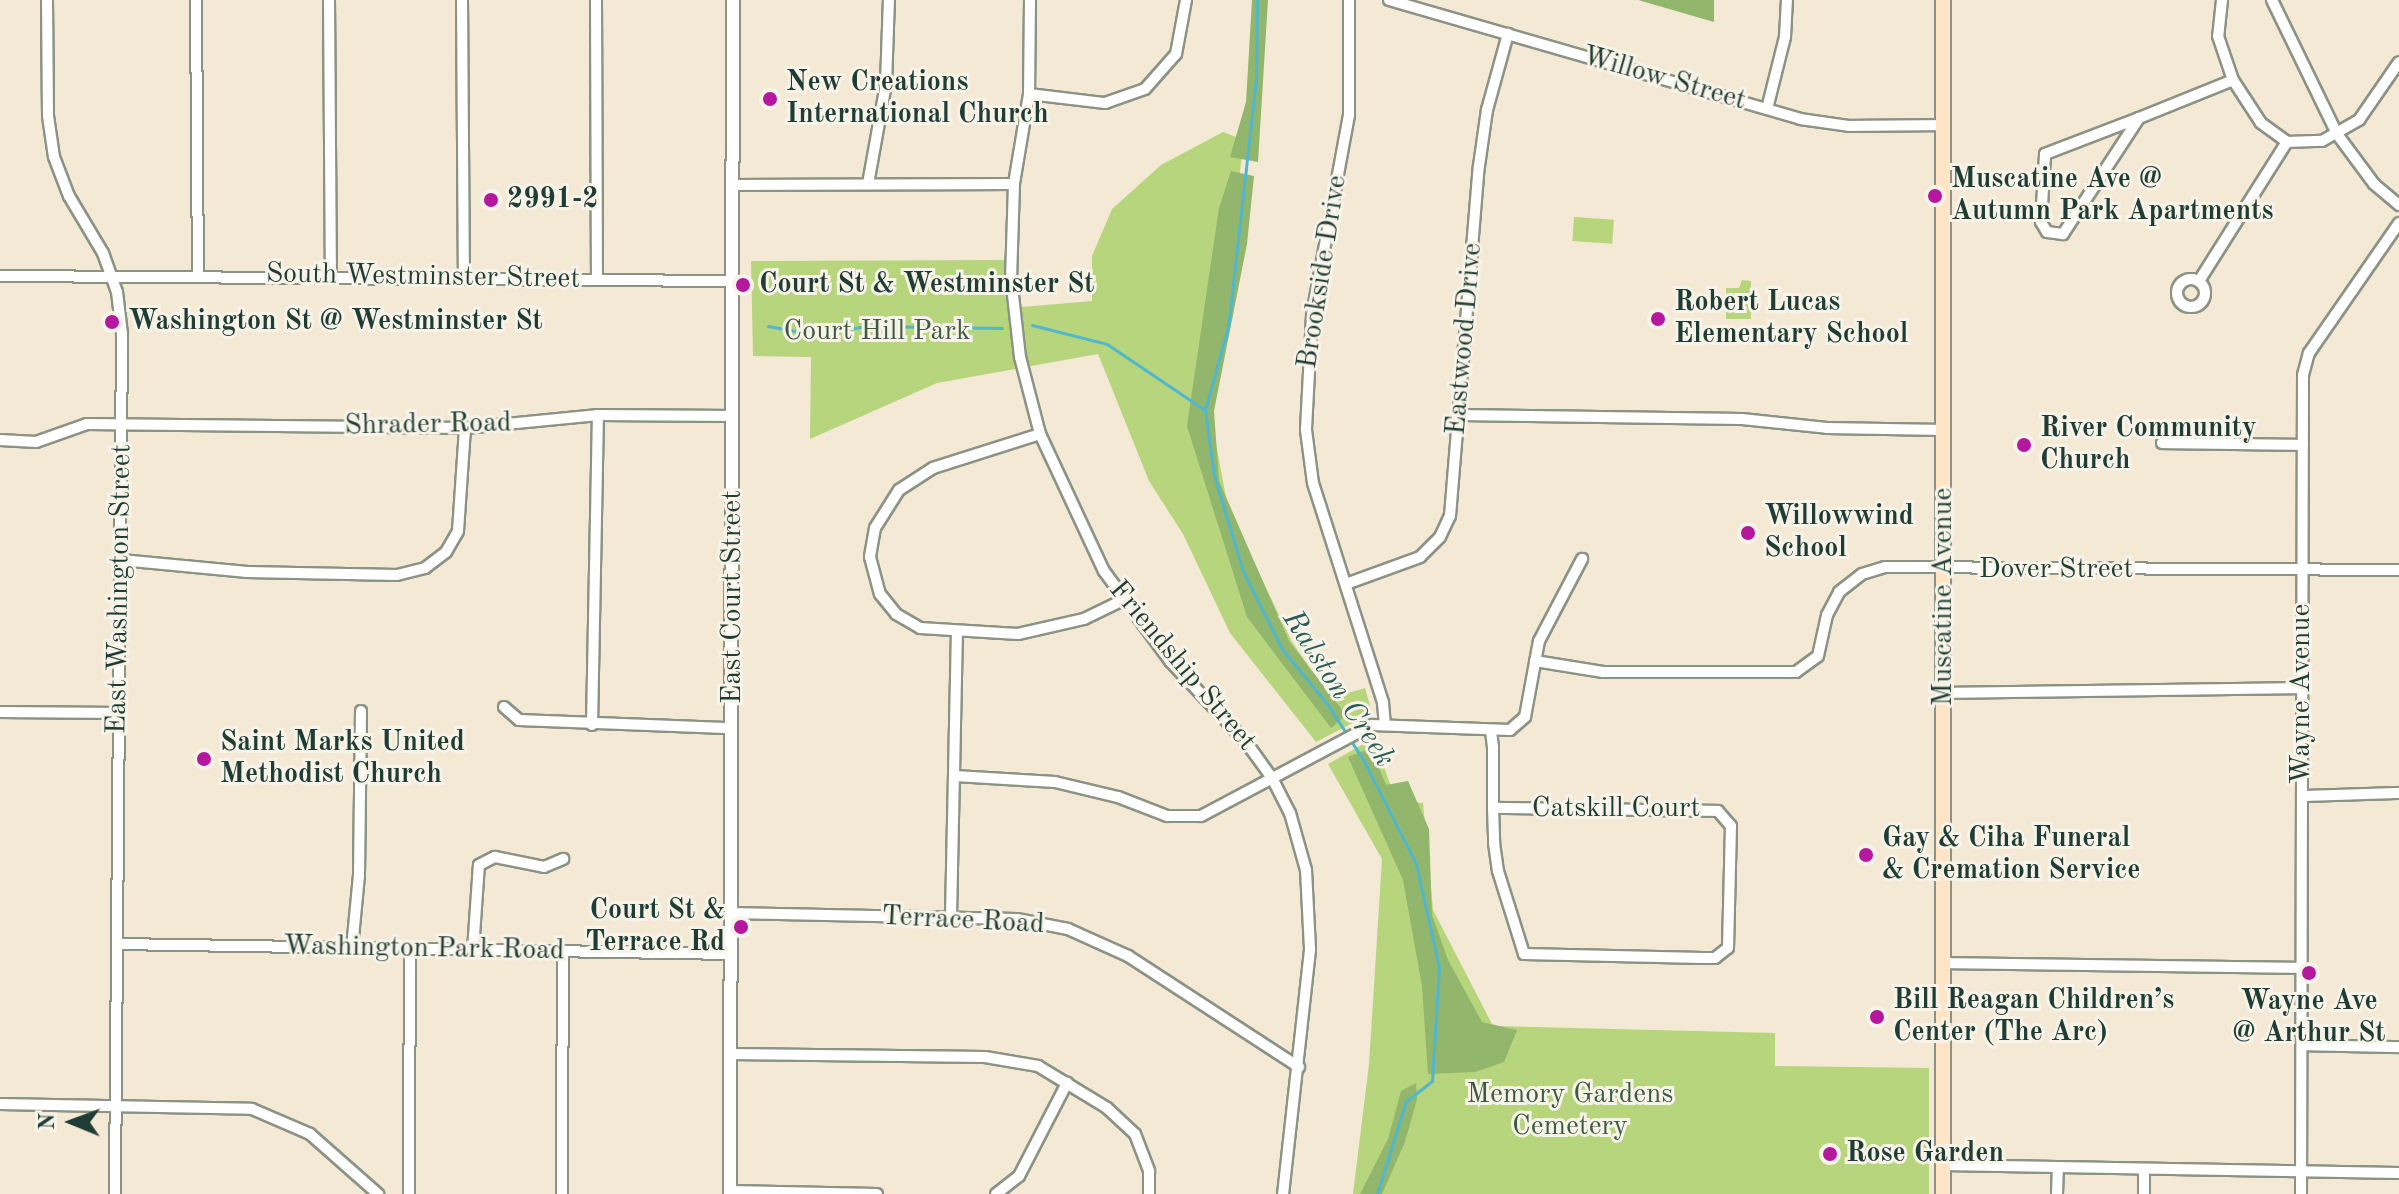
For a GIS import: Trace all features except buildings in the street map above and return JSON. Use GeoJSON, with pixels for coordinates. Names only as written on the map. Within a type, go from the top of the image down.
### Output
{"type":"FeatureCollection","features":[{"type":"Feature","properties":{"kind":"main road","name":"Muscatine Avenue"},"geometry":{"type":"LineString","coordinates":[[1943,0],[1943,1194]]}},
{"type":"Feature","properties":{"kind":"street","name":"East Washington Street"},"geometry":{"type":"LineString","coordinates":[[47,0],[48,116],[54,157],[112,277],[122,334],[115,1194]]}},
{"type":"Feature","properties":{"kind":"street"},"geometry":{"type":"LineString","coordinates":[[196,0],[198,275]]}},
{"type":"Feature","properties":{"kind":"street"},"geometry":{"type":"LineString","coordinates":[[329,0],[331,276]]}},
{"type":"Feature","properties":{"kind":"street"},"geometry":{"type":"LineString","coordinates":[[462,0],[464,278]]}},
{"type":"Feature","properties":{"kind":"street"},"geometry":{"type":"LineString","coordinates":[[596,0],[597,279]]}},
{"type":"Feature","properties":{"kind":"street","name":"East Court Street"},"geometry":{"type":"LineString","coordinates":[[730,1193],[733,0]]}},
{"type":"Feature","properties":{"kind":"street"},"geometry":{"type":"LineString","coordinates":[[868,184],[886,84],[889,0]]}},
{"type":"Feature","properties":{"kind":"street","name":"Friendship Street"},"geometry":{"type":"LineString","coordinates":[[1030,0],[1029,94],[1014,184],[1013,310],[1040,434],[1088,544],[1123,600],[1272,778],[1298,835],[1311,895],[1299,1067],[1283,1194]]}},
{"type":"Feature","properties":{"kind":"street"},"geometry":{"type":"LineString","coordinates":[[1029,94],[1105,103],[1145,89],[1176,54],[1186,0]]}},
{"type":"Feature","properties":{"kind":"street","name":"Brookside Drive"},"geometry":{"type":"LineString","coordinates":[[1349,0],[1349,115],[1312,315],[1304,399],[1313,483],[1383,703],[1385,725]]}},
{"type":"Feature","properties":{"kind":"street","name":"Willow Street"},"geometry":{"type":"LineString","coordinates":[[1389,0],[1830,125],[1944,125]]}},
{"type":"Feature","properties":{"kind":"street"},"geometry":{"type":"LineString","coordinates":[[1767,109],[1785,37],[1787,0]]}},
{"type":"Feature","properties":{"kind":"street"},"geometry":{"type":"LineString","coordinates":[[2272,0],[2337,134],[2374,184],[2399,205]]}},
{"type":"Feature","properties":{"kind":"street"},"geometry":{"type":"LineString","coordinates":[[2220,1],[2218,36],[2233,80],[2261,123],[2287,142],[2310,145],[2337,134],[2368,111],[2399,62]]}},
{"type":"Feature","properties":{"kind":"street","name":"Eastwood Drive"},"geometry":{"type":"LineString","coordinates":[[1346,584],[1409,562],[1440,537],[1452,502],[1479,166],[1487,110],[1508,34]]}},
{"type":"Feature","properties":{"kind":"street"},"geometry":{"type":"LineString","coordinates":[[2139,118],[2063,234],[2047,232],[2041,222],[2045,154],[2233,80]]}},
{"type":"Feature","properties":{"kind":"street"},"geometry":{"type":"LineString","coordinates":[[2199,281],[2287,142]]}},
{"type":"Feature","properties":{"kind":"street"},"geometry":{"type":"LineString","coordinates":[[734,185],[1014,184]]}},
{"type":"Feature","properties":{"kind":"street","name":"Wayne Avenue"},"geometry":{"type":"LineString","coordinates":[[2301,1194],[2305,361],[2399,223]]}},
{"type":"Feature","properties":{"kind":"street","name":"South Westminster Street"},"geometry":{"type":"LineString","coordinates":[[0,276],[734,281]]}},
{"type":"Feature","properties":{"kind":"street"},"geometry":{"type":"LineString","coordinates":[[592,725],[598,415]]}},
{"type":"Feature","properties":{"kind":"street","name":"Shrader Road"},"geometry":{"type":"LineString","coordinates":[[0,440],[36,442],[79,425],[465,428],[598,415],[733,416]]}},
{"type":"Feature","properties":{"kind":"street"},"geometry":{"type":"LineString","coordinates":[[1459,415],[1742,419],[1827,428],[1944,430]]}},
{"type":"Feature","properties":{"kind":"street"},"geometry":{"type":"LineString","coordinates":[[121,560],[247,572],[411,573],[435,562],[458,531],[465,428]]}},
{"type":"Feature","properties":{"kind":"street"},"geometry":{"type":"LineString","coordinates":[[1040,434],[913,478],[888,503],[875,528],[872,576],[890,609],[920,628],[957,632],[1050,630],[1123,600]]}},
{"type":"Feature","properties":{"kind":"street"},"geometry":{"type":"LineString","coordinates":[[2162,443],[2303,445]]}},
{"type":"Feature","properties":{"kind":"street"},"geometry":{"type":"LineString","coordinates":[[955,776],[1055,782],[1175,818],[1212,812],[1361,730],[1385,725],[1510,730],[1525,717],[1539,641],[1582,559]]}},
{"type":"Feature","properties":{"kind":"street","name":"Dover Street"},"geometry":{"type":"LineString","coordinates":[[1535,661],[1603,672],[1796,672],[1818,656],[1829,608],[1854,579],[1885,567],[2399,570]]}},
{"type":"Feature","properties":{"kind":"street"},"geometry":{"type":"LineString","coordinates":[[951,916],[957,632]]}},
{"type":"Feature","properties":{"kind":"street"},"geometry":{"type":"LineString","coordinates":[[1944,693],[2302,688]]}},
{"type":"Feature","properties":{"kind":"street"},"geometry":{"type":"LineString","coordinates":[[504,707],[519,720],[732,728]]}},
{"type":"Feature","properties":{"kind":"street"},"geometry":{"type":"LineString","coordinates":[[352,948],[359,875],[361,711]]}},
{"type":"Feature","properties":{"kind":"street"},"geometry":{"type":"LineString","coordinates":[[0,712],[118,713]]}},
{"type":"Feature","properties":{"kind":"street","name":"Catskill Court"},"geometry":{"type":"LineString","coordinates":[[1491,731],[1493,808],[1498,871],[1524,954],[1715,958],[1728,948],[1731,826],[1718,811],[1493,808]]}},
{"type":"Feature","properties":{"kind":"street"},"geometry":{"type":"LineString","coordinates":[[2302,796],[2399,793]]}},
{"type":"Feature","properties":{"kind":"street"},"geometry":{"type":"LineString","coordinates":[[473,950],[479,865],[495,857],[544,867],[563,859]]}},
{"type":"Feature","properties":{"kind":"street","name":"Terrace Road"},"geometry":{"type":"LineString","coordinates":[[731,913],[951,916],[1043,923],[1097,940],[1299,1067]]}},
{"type":"Feature","properties":{"kind":"street","name":"Washington Park Road"},"geometry":{"type":"LineString","coordinates":[[117,944],[731,954]]}},
{"type":"Feature","properties":{"kind":"street"},"geometry":{"type":"LineString","coordinates":[[409,1194],[410,949]]}},
{"type":"Feature","properties":{"kind":"street"},"geometry":{"type":"LineString","coordinates":[[562,1194],[563,951]]}},
{"type":"Feature","properties":{"kind":"street"},"geometry":{"type":"LineString","coordinates":[[1943,963],[2302,968]]}},
{"type":"Feature","properties":{"kind":"street"},"geometry":{"type":"LineString","coordinates":[[2302,1045],[2399,1047]]}},
{"type":"Feature","properties":{"kind":"street"},"geometry":{"type":"LineString","coordinates":[[731,1054],[997,1057],[1038,1066],[1118,1116],[1135,1134],[1149,1171],[1149,1194]]}},
{"type":"Feature","properties":{"kind":"street"},"geometry":{"type":"LineString","coordinates":[[996,1194],[1019,1176],[1067,1083]]}},
{"type":"Feature","properties":{"kind":"street"},"geometry":{"type":"LineString","coordinates":[[0,1104],[231,1106],[273,1115],[310,1134],[378,1194]]}},
{"type":"Feature","properties":{"kind":"street"},"geometry":{"type":"LineString","coordinates":[[1943,1165],[2399,1173]]}},
{"type":"Feature","properties":{"kind":"street"},"geometry":{"type":"LineString","coordinates":[[2057,1194],[2058,1167]]}},
{"type":"Feature","properties":{"kind":"street"},"geometry":{"type":"LineString","coordinates":[[2144,1169],[2144,1194]]}},
{"type":"Feature","properties":{"kind":"street"},"geometry":{"type":"LineString","coordinates":[[730,1193],[877,1194]]}},
{"type":"Feature","properties":{"kind":"green space"},"geometry":{"type":"Polygon","coordinates":[[[1252,0],[1268,0],[1258,162],[1230,157],[1246,102],[1252,0]]]}},
{"type":"Feature","properties":{"kind":"green space"},"geometry":{"type":"Polygon","coordinates":[[[1638,0],[1714,0],[1714,22],[1638,0]]]}},
{"type":"Feature","properties":{"kind":"green space","name":"Court Hill Park"},"geometry":{"type":"Polygon","coordinates":[[[1223,132],[1244,140],[1210,412],[1228,508],[1292,642],[1331,698],[1365,688],[1372,713],[1316,742],[1230,633],[1183,534],[1149,481],[1098,354],[937,383],[810,439],[811,357],[753,356],[751,261],[1006,260],[1010,308],[1092,301],[1092,256],[1112,209],[1161,165],[1223,132]]]}},
{"type":"Feature","properties":{"kind":"green space"},"geometry":{"type":"Polygon","coordinates":[[[1231,171],[1254,176],[1247,244],[1214,411],[1219,481],[1289,641],[1346,715],[1331,728],[1247,617],[1187,426],[1219,208],[1231,171]]]}},
{"type":"Feature","properties":{"kind":"green space"},"geometry":{"type":"Polygon","coordinates":[[[1574,217],[1614,220],[1612,244],[1572,241],[1574,217]]]}},
{"type":"Feature","properties":{"kind":"green space"},"geometry":{"type":"Polygon","coordinates":[[[1742,280],[1751,281],[1751,319],[1726,319],[1726,288],[1739,288],[1742,280]]]}},
{"type":"Feature","properties":{"kind":"green space","name":"Memory Gardens Cemetery"},"geometry":{"type":"Polygon","coordinates":[[[1374,738],[1396,801],[1423,803],[1433,910],[1493,1026],[1775,1033],[1775,1066],[1929,1068],[1929,1194],[1353,1194],[1369,1064],[1382,859],[1328,764],[1374,738]]]}},
{"type":"Feature","properties":{"kind":"green space"},"geometry":{"type":"Polygon","coordinates":[[[1371,748],[1386,785],[1408,781],[1429,829],[1432,915],[1448,960],[1482,1022],[1517,1030],[1504,1062],[1475,1072],[1428,1074],[1422,986],[1403,880],[1348,757],[1371,748]]]}},
{"type":"Feature","properties":{"kind":"green space"},"geometry":{"type":"Polygon","coordinates":[[[1416,1083],[1417,1099],[1405,1142],[1382,1194],[1360,1194],[1388,1139],[1401,1091],[1416,1083]]]}},
{"type":"Feature","properties":{"kind":"waterway","name":"Ralston Creek"},"geometry":{"type":"LineString","coordinates":[[1257,0],[1256,79],[1228,327],[1205,410],[1214,475],[1243,571],[1282,649],[1328,705],[1364,761],[1416,864],[1439,967],[1432,1081],[1406,1101],[1377,1194]]}},
{"type":"Feature","properties":{"kind":"waterway"},"geometry":{"type":"LineString","coordinates":[[1032,325],[1107,344],[1205,410]]}},
{"type":"Feature","properties":{"kind":"waterway"},"geometry":{"type":"LineString","coordinates":[[768,326],[811,334],[868,326],[1002,328]]}},
{"type":"Feature","properties":{"kind":"place","name":"New Creations International Church"},"geometry":{"type":"Point","coordinates":[770,99]}},
{"type":"Feature","properties":{"kind":"place","name":"Muscatine Ave @ Autumn Park Apartments"},"geometry":{"type":"Point","coordinates":[1935,196]}},
{"type":"Feature","properties":{"kind":"place","name":"2991-2"},"geometry":{"type":"Point","coordinates":[491,200]}},
{"type":"Feature","properties":{"kind":"place","name":"Court St & Westminster St"},"geometry":{"type":"Point","coordinates":[743,285]}},
{"type":"Feature","properties":{"kind":"place","name":"Robert Lucas Elementary School"},"geometry":{"type":"Point","coordinates":[1658,319]}},
{"type":"Feature","properties":{"kind":"place","name":"Washington St @ Westminster St"},"geometry":{"type":"Point","coordinates":[112,322]}},
{"type":"Feature","properties":{"kind":"place","name":"River Community Church"},"geometry":{"type":"Point","coordinates":[2024,445]}},
{"type":"Feature","properties":{"kind":"place","name":"Willowwind School"},"geometry":{"type":"Point","coordinates":[1748,533]}},
{"type":"Feature","properties":{"kind":"place","name":"Saint Marks United Methodist Church"},"geometry":{"type":"Point","coordinates":[204,759]}},
{"type":"Feature","properties":{"kind":"place","name":"Gay & Ciha Funeral & Cremation Service"},"geometry":{"type":"Point","coordinates":[1866,855]}},
{"type":"Feature","properties":{"kind":"place","name":"Court St & Terrace Rd"},"geometry":{"type":"Point","coordinates":[741,927]}},
{"type":"Feature","properties":{"kind":"place","name":"Wayne Ave @ Arthur St"},"geometry":{"type":"Point","coordinates":[2309,973]}},
{"type":"Feature","properties":{"kind":"place","name":"Bill Reagan Children’s Center (The Arc)"},"geometry":{"type":"Point","coordinates":[1877,1017]}},
{"type":"Feature","properties":{"kind":"place","name":"Rose Garden"},"geometry":{"type":"Point","coordinates":[1830,1154]}}]}
